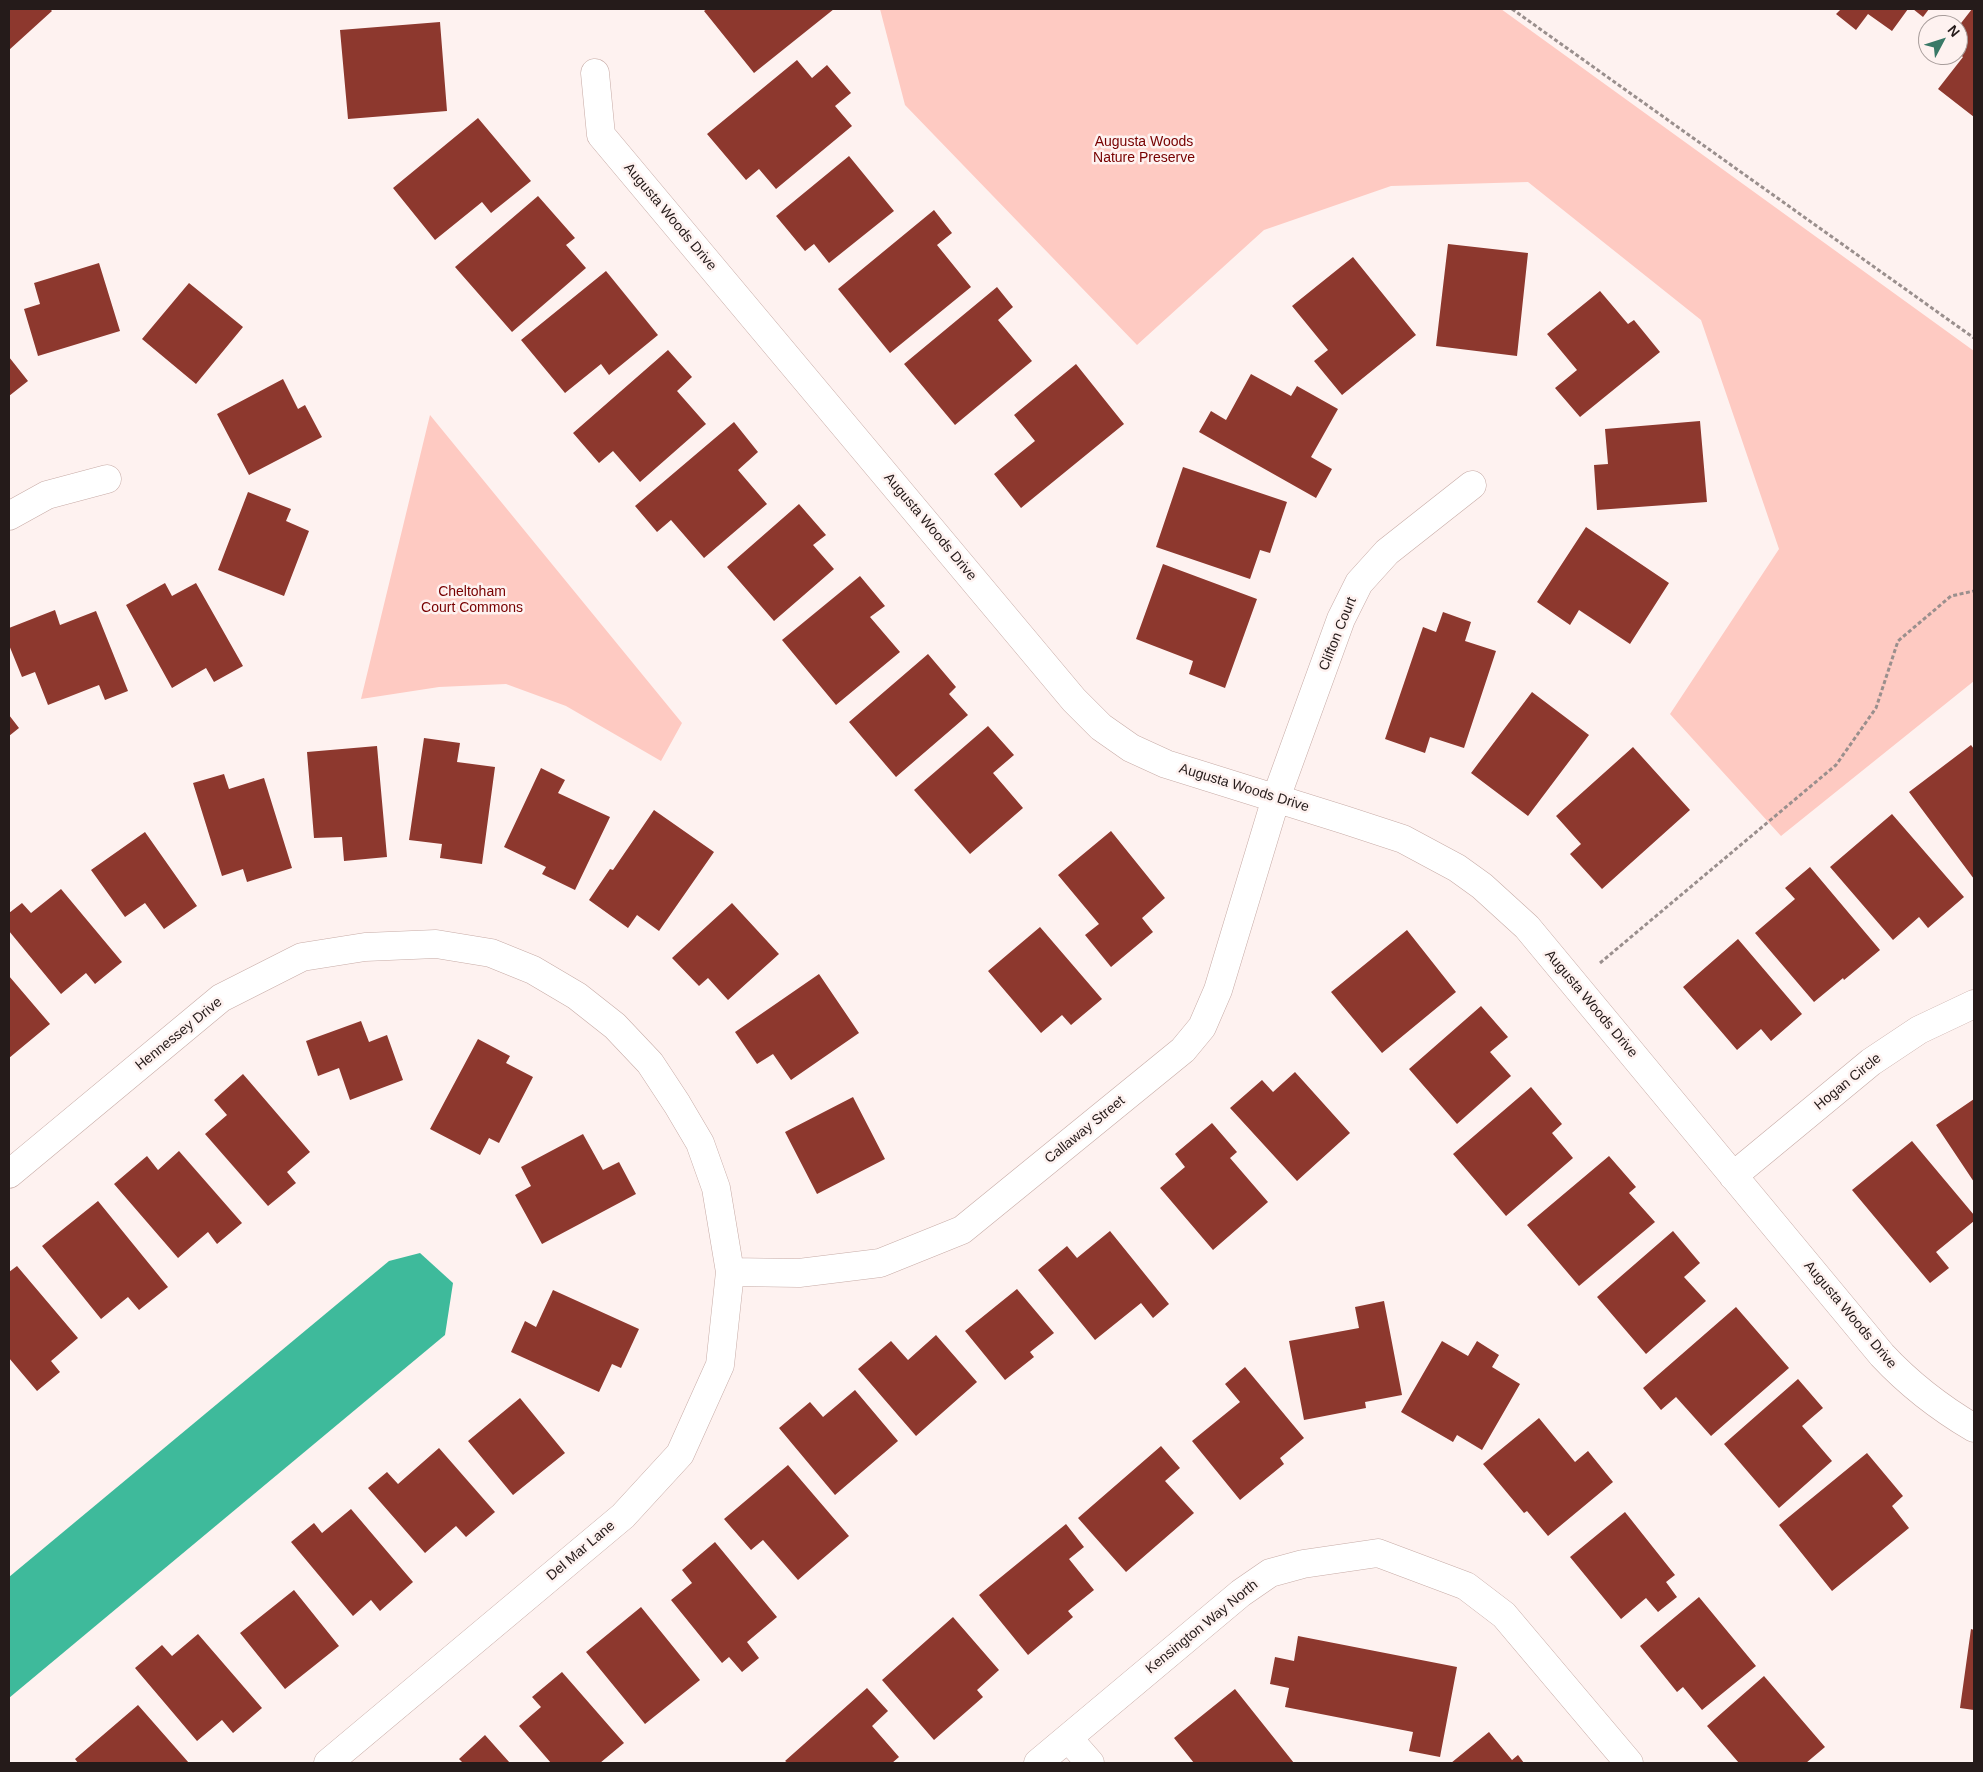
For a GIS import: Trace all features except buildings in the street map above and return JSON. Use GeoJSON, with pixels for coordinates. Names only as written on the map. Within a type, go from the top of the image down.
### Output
{"type":"FeatureCollection","features":[{"type":"Feature","properties":{"kind":"street","name":"Augusta Woods Drive"},"geometry":{"type":"LineString","coordinates":[[595,73],[601,134],[1074,700],[1101,727],[1132,748],[1166,764],[1403,839],[1457,868],[1482,886],[1527,927],[1882,1355],[1902,1377],[1949,1413],[1974,1428]]}},
{"type":"Feature","properties":{"kind":"street"},"geometry":{"type":"LineString","coordinates":[[9,516],[47,495],[106,479]]}},
{"type":"Feature","properties":{"kind":"street","name":"Clifton Court"},"geometry":{"type":"LineString","coordinates":[[1276,798],[1342,619],[1359,583],[1387,552],[1472,485]]}},
{"type":"Feature","properties":{"kind":"street","name":"Callaway Street"},"geometry":{"type":"LineString","coordinates":[[730,1272],[799,1273],[880,1263],[962,1230],[1183,1050],[1202,1027],[1218,990],[1276,798]]}},
{"type":"Feature","properties":{"kind":"street","name":"Hennessey Drive"},"geometry":{"type":"LineString","coordinates":[[9,1174],[221,998],[302,957],[365,947],[436,944],[491,953],[532,970],[577,996],[615,1026],[650,1063],[700,1143],[716,1188],[730,1272]]}},
{"type":"Feature","properties":{"kind":"street","name":"Hogan Circle"},"geometry":{"type":"LineString","coordinates":[[1733,1176],[1871,1062],[1919,1030],[1974,1004]]}},
{"type":"Feature","properties":{"kind":"street","name":"Del Mar Lane"},"geometry":{"type":"LineString","coordinates":[[328,1763],[623,1516],[680,1454],[720,1366],[730,1272]]}},
{"type":"Feature","properties":{"kind":"street","name":"Kensington Way North"},"geometry":{"type":"LineString","coordinates":[[1038,1763],[1241,1593],[1270,1573],[1303,1564],[1378,1553],[1466,1586],[1504,1615],[1629,1763]]}},
{"type":"Feature","properties":{"kind":"street"},"geometry":{"type":"LineString","coordinates":[[1068,1738],[1090,1763]]}},
{"type":"Feature","properties":{"kind":"path"},"geometry":{"type":"LineString","coordinates":[[1512,9],[1974,338]]}},
{"type":"Feature","properties":{"kind":"path"},"geometry":{"type":"LineString","coordinates":[[1574,984],[1836,765],[1876,708],[1898,641],[1951,596],[1974,591]]}},
{"type":"Feature","properties":{"kind":"green space","name":"Augusta Woods Nature Preserve"},"geometry":{"type":"Polygon","coordinates":[[[880,9],[1501,9],[1974,351],[1974,681],[1781,836],[1670,714],[1779,549],[1701,320],[1528,182],[1391,186],[1264,230],[1137,345],[905,105],[880,9]]]}},
{"type":"Feature","properties":{"kind":"green space","name":"Cheltoham Court Commons"},"geometry":{"type":"Polygon","coordinates":[[[430,415],[682,723],[661,761],[566,706],[506,684],[439,687],[361,699],[430,415]]]}},
{"type":"Feature","properties":{"kind":"shaded area"},"geometry":{"type":"Polygon","coordinates":[[[420,1253],[453,1283],[445,1335],[9,1698],[9,1577],[389,1261],[420,1253]]]}}]}
